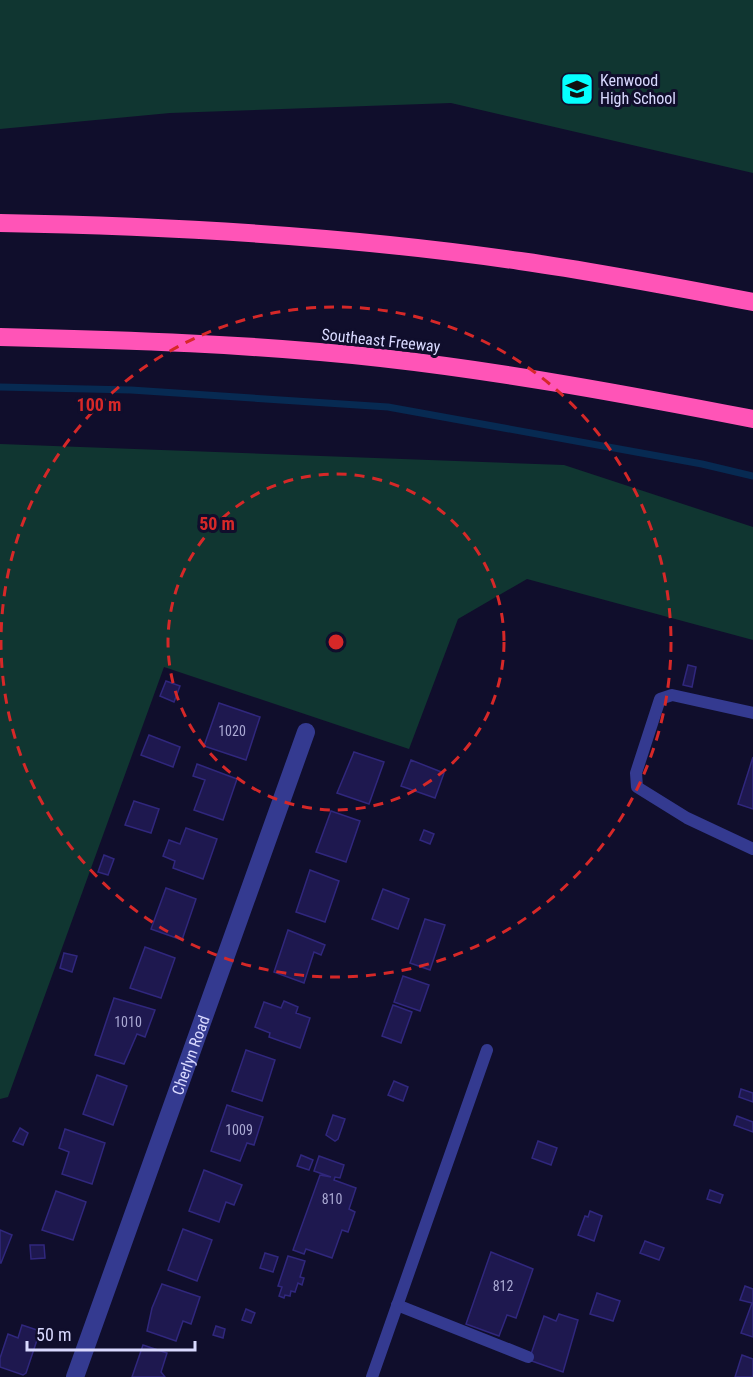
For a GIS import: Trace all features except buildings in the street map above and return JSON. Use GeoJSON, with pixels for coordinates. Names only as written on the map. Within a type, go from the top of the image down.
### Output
{"type":"FeatureCollection","features":[{"type":"Feature","properties":{"kind":"highway"},"geometry":{"type":"LineString","coordinates":[[0,223],[111,225],[247,233],[396,246],[531,263],[753,302]]}},
{"type":"Feature","properties":{"kind":"highway","name":"Southeast Freeway"},"geometry":{"type":"LineString","coordinates":[[0,337],[131,341],[380,358],[529,378],[753,419]]}},
{"type":"Feature","properties":{"kind":"street","name":"Cherlyn Road"},"geometry":{"type":"LineString","coordinates":[[75,1377],[306,732]]}},
{"type":"Feature","properties":{"kind":"lane"},"geometry":{"type":"LineString","coordinates":[[753,713],[672,694],[660,699],[636,773],[638,787],[687,818],[753,849]]}},
{"type":"Feature","properties":{"kind":"lane"},"geometry":{"type":"LineString","coordinates":[[372,1377],[488,1050]]}},
{"type":"Feature","properties":{"kind":"lane"},"geometry":{"type":"LineString","coordinates":[[397,1305],[528,1357]]}},
{"type":"Feature","properties":{"kind":"green space","name":"Kenwood High School"},"geometry":{"type":"Polygon","coordinates":[[[0,0],[753,0],[753,173],[451,103],[170,113],[0,129],[0,0]]]}},
{"type":"Feature","properties":{"kind":"green space"},"geometry":{"type":"Polygon","coordinates":[[[0,444],[564,465],[753,527],[753,640],[527,579],[458,619],[409,749],[164,667],[8,1097],[0,1099],[0,444]]]}},
{"type":"Feature","properties":{"kind":"waterway"},"geometry":{"type":"LineString","coordinates":[[0,387],[131,390],[388,407],[702,464],[753,476]]}},
{"type":"Feature","properties":{"kind":"place","name":"Kenwood High School"},"geometry":{"type":"Point","coordinates":[577,89]}}]}
